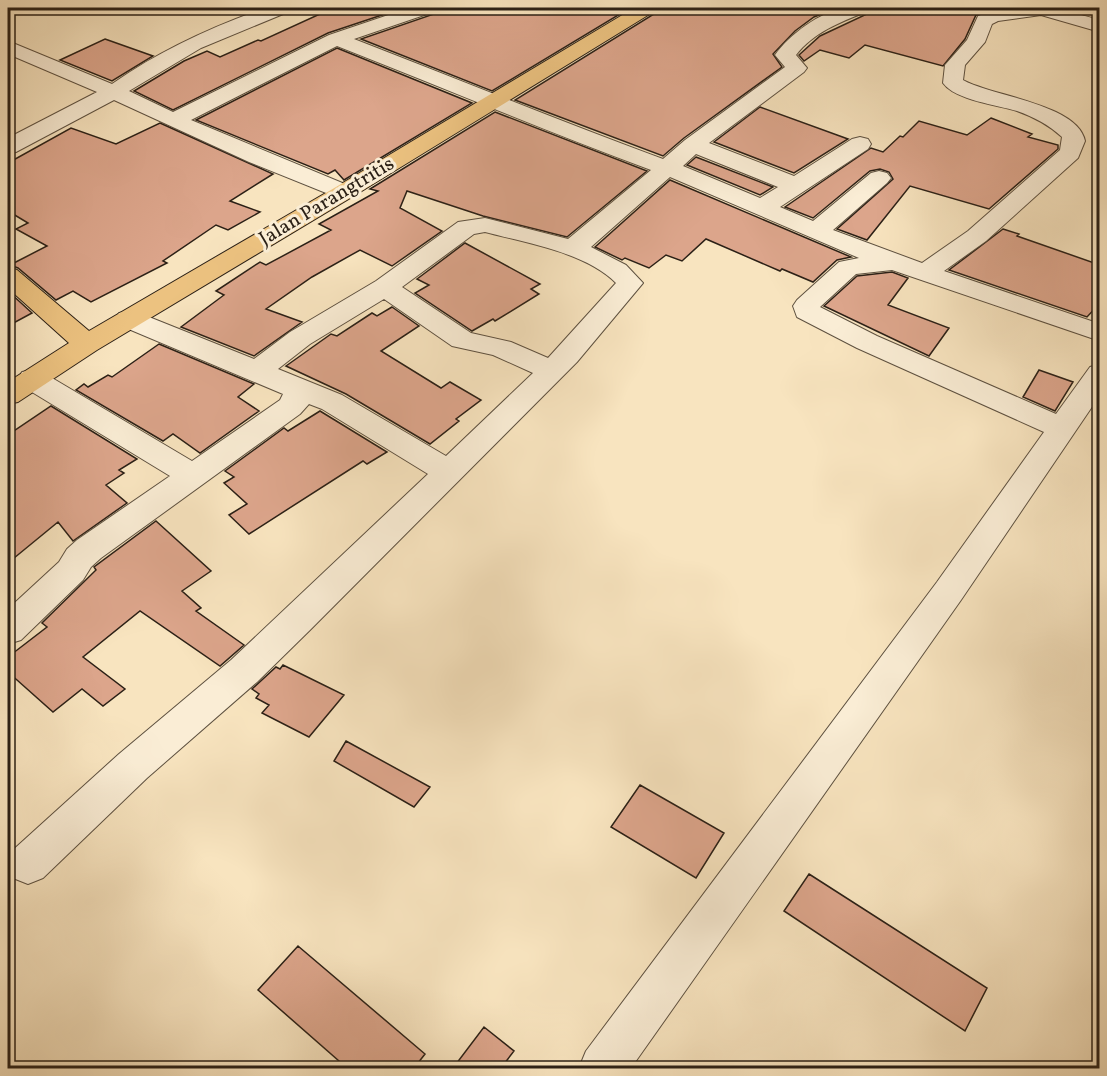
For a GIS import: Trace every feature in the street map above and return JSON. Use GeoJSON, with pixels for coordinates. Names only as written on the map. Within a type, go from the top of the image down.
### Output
{"type":"FeatureCollection","features":[{"type":"Feature","properties":{"kind":"main road","name":"Jalan Parangtritis"},"geometry":{"type":"LineString","coordinates":[[20,387],[87,344],[496,101],[646,8]]}},
{"type":"Feature","properties":{"kind":"main road"},"geometry":{"type":"LineString","coordinates":[[8,275],[87,344]]}},
{"type":"Feature","properties":{"kind":"street"},"geometry":{"type":"LineString","coordinates":[[8,147],[114,92],[171,55],[242,22],[281,8]]}},
{"type":"Feature","properties":{"kind":"street"},"geometry":{"type":"LineString","coordinates":[[173,120],[336,39],[426,8]]}},
{"type":"Feature","properties":{"kind":"street"},"geometry":{"type":"LineString","coordinates":[[570,247],[590,237],[693,145],[797,68],[785,55],[792,45],[825,23],[859,8]]}},
{"type":"Feature","properties":{"kind":"street"},"geometry":{"type":"LineString","coordinates":[[924,273],[977,236],[1060,162],[1072,147],[1073,135],[1062,124],[1047,115],[965,90],[953,83],[951,75],[955,65],[976,42],[985,20],[1041,8],[1100,26]]}},
{"type":"Feature","properties":{"kind":"street"},"geometry":{"type":"LineString","coordinates":[[336,39],[496,101],[561,129],[668,168],[763,207],[815,232],[924,273],[1100,333]]}},
{"type":"Feature","properties":{"kind":"street"},"geometry":{"type":"LineString","coordinates":[[8,47],[114,92],[284,170],[344,192]]}},
{"type":"Feature","properties":{"kind":"street"},"geometry":{"type":"LineString","coordinates":[[763,207],[795,184],[860,144]]}},
{"type":"Feature","properties":{"kind":"street"},"geometry":{"type":"LineString","coordinates":[[693,145],[795,184]]}},
{"type":"Feature","properties":{"kind":"street"},"geometry":{"type":"LineString","coordinates":[[815,232],[879,178]]}},
{"type":"Feature","properties":{"kind":"street"},"geometry":{"type":"LineString","coordinates":[[28,864],[133,766],[244,671],[298,620],[552,370],[630,283],[617,270],[570,247],[475,224],[459,231],[385,287],[300,338],[257,371]]}},
{"type":"Feature","properties":{"kind":"street"},"geometry":{"type":"LineString","coordinates":[[893,262],[848,267],[806,306],[807,311],[867,342],[1062,428]]}},
{"type":"Feature","properties":{"kind":"street"},"geometry":{"type":"LineString","coordinates":[[385,287],[462,340],[501,348],[552,370]]}},
{"type":"Feature","properties":{"kind":"street"},"geometry":{"type":"LineString","coordinates":[[129,319],[332,402],[449,472]]}},
{"type":"Feature","properties":{"kind":"street"},"geometry":{"type":"LineString","coordinates":[[603,1068],[949,591],[1100,373]]}},
{"type":"Feature","properties":{"kind":"street"},"geometry":{"type":"LineString","coordinates":[[20,387],[194,476]]}},
{"type":"Feature","properties":{"kind":"street"},"geometry":{"type":"LineString","coordinates":[[8,630],[71,571],[78,558],[290,407],[297,399],[298,393],[293,387]]}},
{"type":"Feature","properties":{"kind":"building"},"geometry":{"type":"Polygon","coordinates":[[[333,8],[403,8],[328,33],[173,110],[134,91],[184,61],[207,51],[220,57],[333,8]]]}},
{"type":"Feature","properties":{"kind":"building"},"geometry":{"type":"Polygon","coordinates":[[[437,8],[630,8],[492,91],[361,39],[434,14],[437,8]]]}},
{"type":"Feature","properties":{"kind":"building"},"geometry":{"type":"Polygon","coordinates":[[[657,8],[837,8],[814,17],[795,31],[773,54],[782,67],[684,138],[663,156],[515,100],[654,14],[657,8]]]}},
{"type":"Feature","properties":{"kind":"building"},"geometry":{"type":"Polygon","coordinates":[[[870,8],[1001,8],[976,15],[965,39],[943,66],[865,45],[849,58],[820,50],[804,61],[799,55],[820,36],[867,14],[870,8]]]}},
{"type":"Feature","properties":{"kind":"building"},"geometry":{"type":"Polygon","coordinates":[[[105,39],[153,56],[112,81],[60,60],[105,39]]]}},
{"type":"Feature","properties":{"kind":"building"},"geometry":{"type":"Polygon","coordinates":[[[337,48],[472,103],[344,180],[335,170],[328,174],[196,120],[337,48]]]}},
{"type":"Feature","properties":{"kind":"building"},"geometry":{"type":"Polygon","coordinates":[[[760,107],[848,139],[794,173],[714,142],[760,107]]]}},
{"type":"Feature","properties":{"kind":"building"},"geometry":{"type":"Polygon","coordinates":[[[495,112],[647,171],[567,237],[483,216],[407,191],[400,208],[442,231],[392,266],[360,250],[312,277],[266,309],[302,322],[254,356],[181,327],[224,295],[216,291],[260,262],[266,265],[331,230],[319,224],[378,191],[370,189],[495,112]]]}},
{"type":"Feature","properties":{"kind":"building"},"geometry":{"type":"Polygon","coordinates":[[[991,118],[1032,134],[1028,137],[1058,145],[1058,149],[989,209],[910,186],[867,240],[837,229],[893,179],[889,172],[880,169],[870,171],[813,218],[785,207],[871,148],[883,152],[919,121],[967,135],[991,118]]]}},
{"type":"Feature","properties":{"kind":"building"},"geometry":{"type":"Polygon","coordinates":[[[160,123],[273,174],[230,201],[260,212],[228,230],[216,225],[163,261],[167,263],[91,302],[73,291],[56,300],[18,268],[10,265],[47,246],[16,229],[28,223],[8,211],[8,163],[71,128],[116,144],[160,123]]]}},
{"type":"Feature","properties":{"kind":"building"},"geometry":{"type":"Polygon","coordinates":[[[696,157],[773,187],[760,195],[687,165],[696,157]]]}},
{"type":"Feature","properties":{"kind":"building"},"geometry":{"type":"Polygon","coordinates":[[[670,180],[851,257],[837,260],[813,282],[782,269],[780,271],[706,239],[682,261],[666,255],[649,268],[625,258],[622,260],[595,247],[670,180]]]}},
{"type":"Feature","properties":{"kind":"building"},"geometry":{"type":"Polygon","coordinates":[[[1003,229],[1100,265],[1100,303],[1087,317],[949,270],[1003,229]]]}},
{"type":"Feature","properties":{"kind":"building"},"geometry":{"type":"Polygon","coordinates":[[[465,243],[540,284],[531,289],[539,294],[495,321],[493,319],[472,331],[415,293],[429,285],[417,279],[465,243]]]}},
{"type":"Feature","properties":{"kind":"building"},"geometry":{"type":"Polygon","coordinates":[[[892,272],[908,278],[888,305],[949,328],[929,356],[824,306],[857,276],[892,272]]]}},
{"type":"Feature","properties":{"kind":"building"},"geometry":{"type":"Polygon","coordinates":[[[8,291],[32,313],[8,326],[8,291]]]}},
{"type":"Feature","properties":{"kind":"building"},"geometry":{"type":"Polygon","coordinates":[[[392,307],[419,326],[381,351],[441,388],[450,382],[481,400],[456,419],[459,421],[430,444],[346,394],[286,366],[331,334],[337,336],[372,313],[377,316],[392,307]]]}},
{"type":"Feature","properties":{"kind":"building"},"geometry":{"type":"Polygon","coordinates":[[[159,344],[254,384],[238,397],[259,411],[200,453],[173,434],[163,441],[76,390],[84,384],[88,387],[108,375],[112,377],[159,344]]]}},
{"type":"Feature","properties":{"kind":"building"},"geometry":{"type":"Polygon","coordinates":[[[1039,370],[1073,382],[1055,411],[1023,397],[1039,370]]]}},
{"type":"Feature","properties":{"kind":"building"},"geometry":{"type":"Polygon","coordinates":[[[51,406],[137,459],[119,470],[124,473],[106,485],[127,503],[73,541],[58,522],[8,563],[8,435],[51,406]]]}},
{"type":"Feature","properties":{"kind":"building"},"geometry":{"type":"Polygon","coordinates":[[[320,411],[387,452],[367,464],[363,461],[249,534],[229,515],[247,504],[224,483],[234,477],[225,471],[284,428],[288,431],[320,411]]]}},
{"type":"Feature","properties":{"kind":"building"},"geometry":{"type":"Polygon","coordinates":[[[156,521],[211,571],[182,591],[201,608],[196,611],[244,645],[220,666],[140,611],[83,657],[125,689],[103,706],[82,689],[53,712],[8,672],[8,657],[47,627],[42,623],[96,570],[94,567],[156,521]]]}},
{"type":"Feature","properties":{"kind":"building"},"geometry":{"type":"Polygon","coordinates":[[[283,665],[344,695],[309,737],[262,713],[269,705],[256,698],[259,694],[252,689],[276,667],[280,669],[283,665]]]}},
{"type":"Feature","properties":{"kind":"building"},"geometry":{"type":"Polygon","coordinates":[[[346,741],[430,787],[414,807],[334,761],[346,741]]]}},
{"type":"Feature","properties":{"kind":"building"},"geometry":{"type":"Polygon","coordinates":[[[640,785],[724,833],[696,878],[611,827],[640,785]]]}},
{"type":"Feature","properties":{"kind":"building"},"geometry":{"type":"Polygon","coordinates":[[[809,874],[987,988],[965,1031],[784,911],[809,874]]]}},
{"type":"Feature","properties":{"kind":"building"},"geometry":{"type":"Polygon","coordinates":[[[298,946],[425,1054],[414,1068],[347,1068],[258,990],[298,946]]]}},
{"type":"Feature","properties":{"kind":"building"},"geometry":{"type":"Polygon","coordinates":[[[484,1027],[514,1051],[501,1068],[453,1068],[484,1027]]]}}]}
